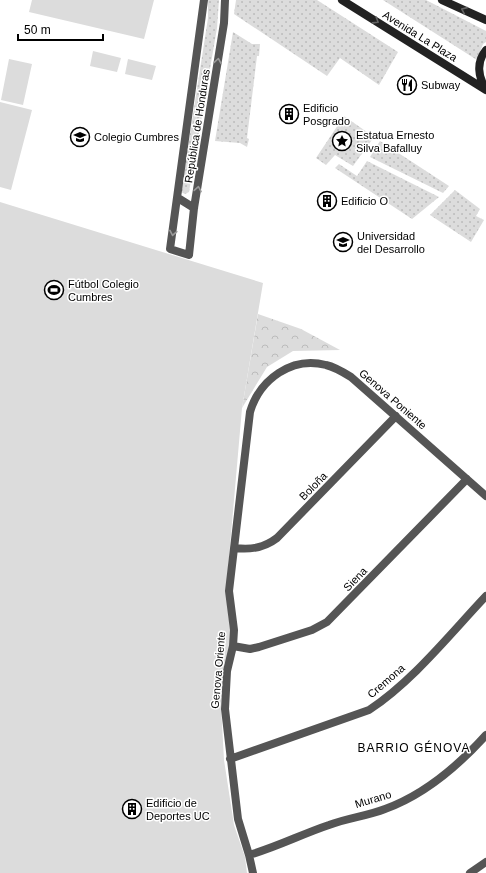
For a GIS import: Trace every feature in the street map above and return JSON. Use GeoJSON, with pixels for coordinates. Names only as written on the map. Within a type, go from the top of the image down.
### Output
{"type":"FeatureCollection","features":[{"type":"Feature","properties":{"kind":"main road","name":"Avenida La Plaza"},"geometry":{"type":"LineString","coordinates":[[342,0],[486,90]]}},
{"type":"Feature","properties":{"kind":"main road"},"geometry":{"type":"LineString","coordinates":[[442,0],[486,20]]}},
{"type":"Feature","properties":{"kind":"main road"},"geometry":{"type":"LineString","coordinates":[[486,50],[479,65],[480,78],[486,90]]}},
{"type":"Feature","properties":{"kind":"street","name":"República de Honduras"},"geometry":{"type":"LineString","coordinates":[[204,0],[170,249],[188,255],[194,208],[224,23],[226,0]]}},
{"type":"Feature","properties":{"kind":"street"},"geometry":{"type":"LineString","coordinates":[[178,198],[194,208]]}},
{"type":"Feature","properties":{"kind":"street","name":"Genova Poniente"},"geometry":{"type":"LineString","coordinates":[[271,379],[286,368],[296,365],[317,363],[327,365],[351,377],[486,496]]}},
{"type":"Feature","properties":{"kind":"street","name":"Genova Oriente"},"geometry":{"type":"LineString","coordinates":[[253,873],[238,819],[225,709],[227,671],[233,646],[234,630],[229,591],[250,412],[257,395],[271,379]]}},
{"type":"Feature","properties":{"kind":"street","name":"Boloña"},"geometry":{"type":"LineString","coordinates":[[235,548],[257,548],[267,545],[277,538],[396,416]]}},
{"type":"Feature","properties":{"kind":"street","name":"Siena"},"geometry":{"type":"LineString","coordinates":[[233,646],[250,649],[259,647],[312,630],[327,622],[467,479]]}},
{"type":"Feature","properties":{"kind":"street","name":"Cremona"},"geometry":{"type":"LineString","coordinates":[[230,759],[369,710],[382,701],[408,678],[486,596]]}},
{"type":"Feature","properties":{"kind":"street","name":"Murano"},"geometry":{"type":"LineString","coordinates":[[249,855],[347,818],[384,809],[406,800],[424,790],[443,775],[466,756],[486,735]]}},
{"type":"Feature","properties":{"kind":"street"},"geometry":{"type":"LineString","coordinates":[[470,873],[486,862]]}},
{"type":"Feature","properties":{"kind":"green space"},"geometry":{"type":"Polygon","coordinates":[[[32,0],[154,0],[144,39],[29,12],[32,0]]]}},
{"type":"Feature","properties":{"kind":"green space"},"geometry":{"type":"Polygon","coordinates":[[[208,0],[219,0],[217,28],[189,192],[185,194],[181,192],[208,18],[208,0]]]}},
{"type":"Feature","properties":{"kind":"green space"},"geometry":{"type":"Polygon","coordinates":[[[236,0],[317,0],[398,52],[379,85],[340,58],[327,76],[234,14],[236,0]]]}},
{"type":"Feature","properties":{"kind":"green space"},"geometry":{"type":"Polygon","coordinates":[[[383,0],[426,0],[486,31],[486,42],[483,44],[477,60],[383,0]]]}},
{"type":"Feature","properties":{"kind":"green space"},"geometry":{"type":"Polygon","coordinates":[[[233,32],[252,44],[260,44],[259,56],[257,56],[247,147],[240,143],[215,141],[233,32]]]}},
{"type":"Feature","properties":{"kind":"green space"},"geometry":{"type":"Polygon","coordinates":[[[93,51],[121,58],[117,72],[90,66],[93,51]]]}},
{"type":"Feature","properties":{"kind":"green space"},"geometry":{"type":"Polygon","coordinates":[[[9,59],[32,64],[23,105],[1,100],[9,59]]]}},
{"type":"Feature","properties":{"kind":"green space"},"geometry":{"type":"Polygon","coordinates":[[[128,59],[156,66],[152,80],[125,74],[128,59]]]}},
{"type":"Feature","properties":{"kind":"green space"},"geometry":{"type":"Polygon","coordinates":[[[0,102],[32,110],[11,190],[0,187],[0,102]]]}},
{"type":"Feature","properties":{"kind":"green space"},"geometry":{"type":"Polygon","coordinates":[[[344,116],[374,137],[353,166],[335,155],[326,165],[316,158],[344,116]]]}},
{"type":"Feature","properties":{"kind":"green space"},"geometry":{"type":"Polygon","coordinates":[[[380,141],[449,186],[443,193],[370,157],[380,141]]]}},
{"type":"Feature","properties":{"kind":"green space"},"geometry":{"type":"Polygon","coordinates":[[[367,161],[439,197],[412,219],[335,168],[339,164],[357,176],[367,161]]]}},
{"type":"Feature","properties":{"kind":"green space"},"geometry":{"type":"Polygon","coordinates":[[[455,190],[480,209],[476,216],[484,220],[471,242],[430,215],[455,190]]]}},
{"type":"Feature","properties":{"kind":"green space"},"geometry":{"type":"Polygon","coordinates":[[[0,202],[263,283],[242,408],[226,592],[230,629],[230,648],[223,670],[221,706],[224,760],[234,825],[245,857],[247,873],[0,873],[0,202]]]}},
{"type":"Feature","properties":{"kind":"green space"},"geometry":{"type":"Polygon","coordinates":[[[258,314],[301,329],[340,350],[293,351],[267,367],[242,408],[258,314]]]}},
{"type":"Feature","properties":{"kind":"place","name":"Subway"},"geometry":{"type":"Point","coordinates":[407,85]}},
{"type":"Feature","properties":{"kind":"place","name":"Edificio Posgrado"},"geometry":{"type":"Point","coordinates":[289,114]}},
{"type":"Feature","properties":{"kind":"place","name":"Colegio Cumbres"},"geometry":{"type":"Point","coordinates":[80,137]}},
{"type":"Feature","properties":{"kind":"place","name":"Estatua Ernesto Silva Bafalluy"},"geometry":{"type":"Point","coordinates":[342,141]}},
{"type":"Feature","properties":{"kind":"place","name":"Edificio O"},"geometry":{"type":"Point","coordinates":[327,201]}},
{"type":"Feature","properties":{"kind":"place","name":"Universidad del Desarrollo"},"geometry":{"type":"Point","coordinates":[343,242]}},
{"type":"Feature","properties":{"kind":"place","name":"Fútbol Colegio Cumbres"},"geometry":{"type":"Point","coordinates":[54,290]}},
{"type":"Feature","properties":{"kind":"place","name":"Edificio de Deportes UC"},"geometry":{"type":"Point","coordinates":[132,809]}},
{"type":"Feature","properties":{"kind":"district","name":"BARRIO GÉNOVA"},"geometry":{"type":"Point","coordinates":[414,748]}}]}
